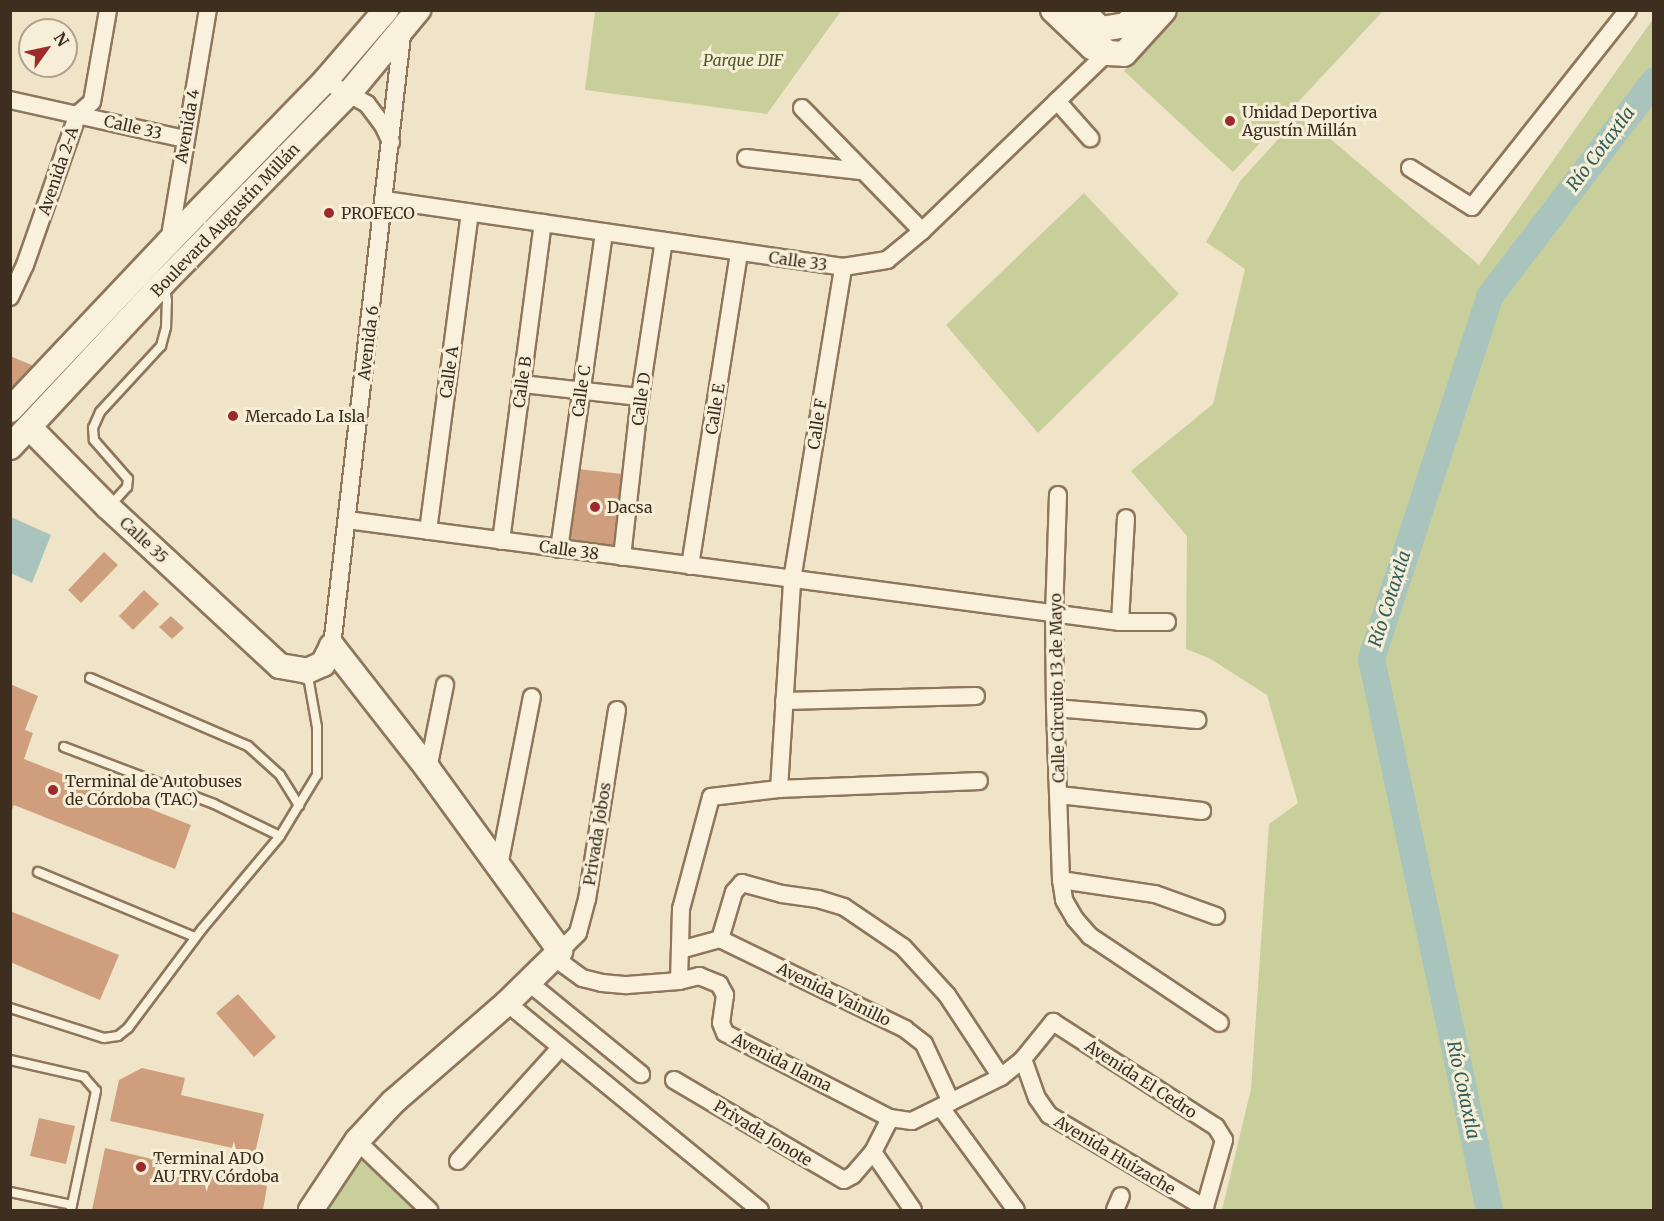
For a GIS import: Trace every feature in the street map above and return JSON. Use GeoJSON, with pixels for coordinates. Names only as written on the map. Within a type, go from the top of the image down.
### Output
{"type":"FeatureCollection","features":[{"type":"Feature","properties":{"kind":"street","name":"Avenida 2-A"},"geometry":{"type":"LineString","coordinates":[[10,297],[25,265],[78,114],[92,102],[108,10]]}},
{"type":"Feature","properties":{"kind":"street","name":"Avenida 4"},"geometry":{"type":"LineString","coordinates":[[169,242],[208,10]]}},
{"type":"Feature","properties":{"kind":"street","name":"Boulevard Augustín Millán"},"geometry":{"type":"LineString","coordinates":[[17,416],[169,242],[325,81],[386,10]]}},
{"type":"Feature","properties":{"kind":"street"},"geometry":{"type":"LineString","coordinates":[[1053,10],[1092,47],[1107,53],[1124,54],[1164,10]]}},
{"type":"Feature","properties":{"kind":"street"},"geometry":{"type":"LineString","coordinates":[[1081,10],[1101,29],[1107,53]]}},
{"type":"Feature","properties":{"kind":"street"},"geometry":{"type":"LineString","coordinates":[[1101,29],[1126,26],[1140,10]]}},
{"type":"Feature","properties":{"kind":"street"},"geometry":{"type":"LineString","coordinates":[[1410,168],[1472,207],[1628,10]]}},
{"type":"Feature","properties":{"kind":"street","name":"Boulevard Augustín Millán"},"geometry":{"type":"LineString","coordinates":[[17,416],[164,282],[350,92],[408,16]]}},
{"type":"Feature","properties":{"kind":"street","name":"Avenida 6"},"geometry":{"type":"LineString","coordinates":[[332,646],[408,16]]}},
{"type":"Feature","properties":{"kind":"street","name":"Calle 33"},"geometry":{"type":"LineString","coordinates":[[385,200],[843,267],[887,260],[922,231],[1107,53]]}},
{"type":"Feature","properties":{"kind":"street"},"geometry":{"type":"LineString","coordinates":[[325,81],[350,92],[374,112],[391,143]]}},
{"type":"Feature","properties":{"kind":"street","name":"Calle 33"},"geometry":{"type":"LineString","coordinates":[[10,100],[185,139]]}},
{"type":"Feature","properties":{"kind":"street"},"geometry":{"type":"LineString","coordinates":[[1058,101],[1090,138]]}},
{"type":"Feature","properties":{"kind":"street"},"geometry":{"type":"LineString","coordinates":[[802,108],[860,171],[922,231]]}},
{"type":"Feature","properties":{"kind":"street"},"geometry":{"type":"LineString","coordinates":[[746,158],[860,171]]}},
{"type":"Feature","properties":{"kind":"street","name":"Calle A"},"geometry":{"type":"LineString","coordinates":[[428,531],[470,213]]}},
{"type":"Feature","properties":{"kind":"street","name":"Calle B"},"geometry":{"type":"LineString","coordinates":[[501,541],[543,224]]}},
{"type":"Feature","properties":{"kind":"street","name":"Calle C"},"geometry":{"type":"LineString","coordinates":[[559,549],[604,232]]}},
{"type":"Feature","properties":{"kind":"street","name":"Calle D"},"geometry":{"type":"LineString","coordinates":[[622,557],[640,397],[664,241]]}},
{"type":"Feature","properties":{"kind":"street","name":"Calle E"},"geometry":{"type":"LineString","coordinates":[[690,566],[739,252]]}},
{"type":"Feature","properties":{"kind":"street","name":"Calle F"},"geometry":{"type":"LineString","coordinates":[[779,789],[792,580],[843,267]]}},
{"type":"Feature","properties":{"kind":"street"},"geometry":{"type":"LineString","coordinates":[[522,384],[640,397]]}},
{"type":"Feature","properties":{"kind":"street"},"geometry":{"type":"LineString","coordinates":[[10,447],[17,416]]}},
{"type":"Feature","properties":{"kind":"street","name":"Calle 35"},"geometry":{"type":"LineString","coordinates":[[17,416],[108,507],[280,666],[307,671]]}},
{"type":"Feature","properties":{"kind":"street","name":"Calle Circuito 13 de Mayo"},"geometry":{"type":"LineString","coordinates":[[1058,495],[1054,613],[1055,708],[1060,880],[1064,900],[1075,919],[1090,936],[1220,1023]]}},
{"type":"Feature","properties":{"kind":"street"},"geometry":{"type":"LineString","coordinates":[[1120,622],[1126,518]]}},
{"type":"Feature","properties":{"kind":"street","name":"Calle 38"},"geometry":{"type":"LineString","coordinates":[[346,520],[1120,622],[1167,622]]}},
{"type":"Feature","properties":{"kind":"street"},"geometry":{"type":"LineString","coordinates":[[307,671],[323,664],[332,646],[428,769],[499,866],[560,951],[563,964],[582,978],[602,983],[627,985],[679,981],[681,909],[711,797],[779,789],[979,781]]}},
{"type":"Feature","properties":{"kind":"street"},"geometry":{"type":"LineString","coordinates":[[428,769],[445,685]]}},
{"type":"Feature","properties":{"kind":"street"},"geometry":{"type":"LineString","coordinates":[[784,701],[976,696]]}},
{"type":"Feature","properties":{"kind":"street"},"geometry":{"type":"LineString","coordinates":[[499,866],[532,697]]}},
{"type":"Feature","properties":{"kind":"street"},"geometry":{"type":"LineString","coordinates":[[1055,708],[1197,720]]}},
{"type":"Feature","properties":{"kind":"street","name":"Privada Jobos"},"geometry":{"type":"LineString","coordinates":[[560,951],[572,941],[581,926],[617,710]]}},
{"type":"Feature","properties":{"kind":"street"},"geometry":{"type":"LineString","coordinates":[[1059,795],[1202,811]]}},
{"type":"Feature","properties":{"kind":"street"},"geometry":{"type":"LineString","coordinates":[[1060,880],[1155,894],[1216,916]]}},
{"type":"Feature","properties":{"kind":"street"},"geometry":{"type":"LineString","coordinates":[[680,950],[720,939],[734,892],[742,883],[782,894],[818,899],[844,907],[903,947],[947,994],[1001,1077]]}},
{"type":"Feature","properties":{"kind":"street","name":"Avenida Vainillo"},"geometry":{"type":"LineString","coordinates":[[720,939],[905,1029],[924,1044],[946,1106],[1016,1210]]}},
{"type":"Feature","properties":{"kind":"street"},"geometry":{"type":"LineString","coordinates":[[311,1210],[357,1141],[393,1102],[507,1003],[560,951]]}},
{"type":"Feature","properties":{"kind":"street","name":"Avenida Ilama"},"geometry":{"type":"LineString","coordinates":[[679,981],[699,976],[719,984],[725,995],[721,1023],[725,1033],[890,1118]]}},
{"type":"Feature","properties":{"kind":"street"},"geometry":{"type":"LineString","coordinates":[[528,982],[641,1074]]}},
{"type":"Feature","properties":{"kind":"street"},"geometry":{"type":"LineString","coordinates":[[507,1003],[760,1210]]}},
{"type":"Feature","properties":{"kind":"street","name":"Avenida El Cedro"},"geometry":{"type":"LineString","coordinates":[[1023,1059],[1053,1022],[1216,1127],[1224,1140],[1204,1210]]}},
{"type":"Feature","properties":{"kind":"street"},"geometry":{"type":"LineString","coordinates":[[458,1161],[560,1048]]}},
{"type":"Feature","properties":{"kind":"street"},"geometry":{"type":"LineString","coordinates":[[913,1210],[873,1152],[890,1118],[912,1121],[946,1106],[1001,1077],[1023,1059]]}},
{"type":"Feature","properties":{"kind":"street","name":"Avenida Huizache"},"geometry":{"type":"LineString","coordinates":[[1023,1059],[1037,1098],[1049,1115],[1204,1210]]}},
{"type":"Feature","properties":{"kind":"street","name":"Privada Jonote"},"geometry":{"type":"LineString","coordinates":[[674,1080],[844,1180],[853,1175],[873,1152]]}},
{"type":"Feature","properties":{"kind":"street"},"geometry":{"type":"LineString","coordinates":[[357,1141],[429,1210]]}},
{"type":"Feature","properties":{"kind":"lane"},"geometry":{"type":"LineString","coordinates":[[108,507],[127,487],[128,479],[94,440],[93,428],[99,412],[161,346],[166,327],[167,309],[164,282]]}},
{"type":"Feature","properties":{"kind":"lane"},"geometry":{"type":"LineString","coordinates":[[10,1008],[104,1038],[118,1036],[128,1028],[195,937],[280,836],[317,776],[318,727],[307,671]]}},
{"type":"Feature","properties":{"kind":"lane"},"geometry":{"type":"LineString","coordinates":[[90,678],[248,746],[280,775],[299,806]]}},
{"type":"Feature","properties":{"kind":"lane"},"geometry":{"type":"LineString","coordinates":[[64,747],[214,804],[280,836]]}},
{"type":"Feature","properties":{"kind":"lane"},"geometry":{"type":"LineString","coordinates":[[38,872],[195,937]]}},
{"type":"Feature","properties":{"kind":"lane"},"geometry":{"type":"LineString","coordinates":[[10,1060],[84,1077],[96,1090],[72,1208],[10,1192]]}},
{"type":"Feature","properties":{"kind":"green space","name":"Parque DIF"},"geometry":{"type":"Polygon","coordinates":[[[595,10],[841,11],[767,114],[585,90],[595,10]]]}},
{"type":"Feature","properties":{"kind":"green space","name":"Unidad Deportiva Agustín Millán"},"geometry":{"type":"Polygon","coordinates":[[[1180,11],[1383,11],[1233,172],[1124,71],[1180,11]]]}},
{"type":"Feature","properties":{"kind":"green space"},"geometry":{"type":"Polygon","coordinates":[[[1653,19],[1653,1210],[1222,1210],[1251,1089],[1269,824],[1298,803],[1267,695],[1209,658],[1186,649],[1187,536],[1131,471],[1213,404],[1245,269],[1206,242],[1241,180],[1301,114],[1479,265],[1653,19]]]}},
{"type":"Feature","properties":{"kind":"green space"},"geometry":{"type":"Polygon","coordinates":[[[1084,193],[1179,294],[1038,433],[946,325],[1084,193]]]}},
{"type":"Feature","properties":{"kind":"green space"},"geometry":{"type":"Polygon","coordinates":[[[356,1152],[416,1210],[312,1210],[356,1152]]]}},
{"type":"Feature","properties":{"kind":"water"},"geometry":{"type":"Polygon","coordinates":[[[11,517],[51,535],[32,583],[11,573],[11,517]]]}},
{"type":"Feature","properties":{"kind":"building"},"geometry":{"type":"Polygon","coordinates":[[[10,356],[34,366],[10,391],[10,356]]]}},
{"type":"Feature","properties":{"kind":"building","name":"Dacsa"},"geometry":{"type":"Polygon","coordinates":[[[578,469],[622,474],[613,545],[569,540],[578,469]]]}},
{"type":"Feature","properties":{"kind":"building"},"geometry":{"type":"Polygon","coordinates":[[[104,552],[118,565],[81,603],[68,590],[104,552]]]}},
{"type":"Feature","properties":{"kind":"building"},"geometry":{"type":"Polygon","coordinates":[[[144,590],[159,604],[133,630],[119,616],[144,590]]]}},
{"type":"Feature","properties":{"kind":"building"},"geometry":{"type":"Polygon","coordinates":[[[171,616],[184,628],[172,639],[159,627],[171,616]]]}},
{"type":"Feature","properties":{"kind":"building"},"geometry":{"type":"Polygon","coordinates":[[[10,684],[38,696],[25,730],[33,733],[24,759],[191,825],[175,869],[14,805],[10,814],[10,684]]]}},
{"type":"Feature","properties":{"kind":"building"},"geometry":{"type":"Polygon","coordinates":[[[10,911],[119,955],[100,1000],[10,962],[10,911]]]}},
{"type":"Feature","properties":{"kind":"building"},"geometry":{"type":"Polygon","coordinates":[[[238,994],[276,1037],[254,1057],[216,1013],[238,994]]]}},
{"type":"Feature","properties":{"kind":"building"},"geometry":{"type":"Polygon","coordinates":[[[142,1068],[185,1078],[181,1095],[264,1114],[255,1153],[110,1121],[119,1080],[142,1068]]]}},
{"type":"Feature","properties":{"kind":"building"},"geometry":{"type":"Polygon","coordinates":[[[39,1118],[75,1126],[66,1164],[30,1156],[39,1118]]]}},
{"type":"Feature","properties":{"kind":"building"},"geometry":{"type":"Polygon","coordinates":[[[105,1148],[267,1186],[263,1210],[92,1210],[105,1148]]]}},
{"type":"Feature","properties":{"kind":"waterway","name":"Río Cotaxtla"},"geometry":{"type":"LineString","coordinates":[[1489,1210],[1371,658],[1489,296],[1654,80]]}},
{"type":"Feature","properties":{"kind":"place","name":"Unidad Deportiva Agustín Millán"},"geometry":{"type":"Point","coordinates":[1230,121]}},
{"type":"Feature","properties":{"kind":"place","name":"PROFECO"},"geometry":{"type":"Point","coordinates":[329,213]}},
{"type":"Feature","properties":{"kind":"place","name":"Mercado La Isla"},"geometry":{"type":"Point","coordinates":[233,416]}},
{"type":"Feature","properties":{"kind":"place","name":"Dacsa"},"geometry":{"type":"Point","coordinates":[595,507]}},
{"type":"Feature","properties":{"kind":"place","name":"Terminal de Autobuses de Córdoba (TAC)"},"geometry":{"type":"Point","coordinates":[53,790]}},
{"type":"Feature","properties":{"kind":"place","name":"Terminal ADO AU TRV Córdoba"},"geometry":{"type":"Point","coordinates":[141,1167]}}]}
